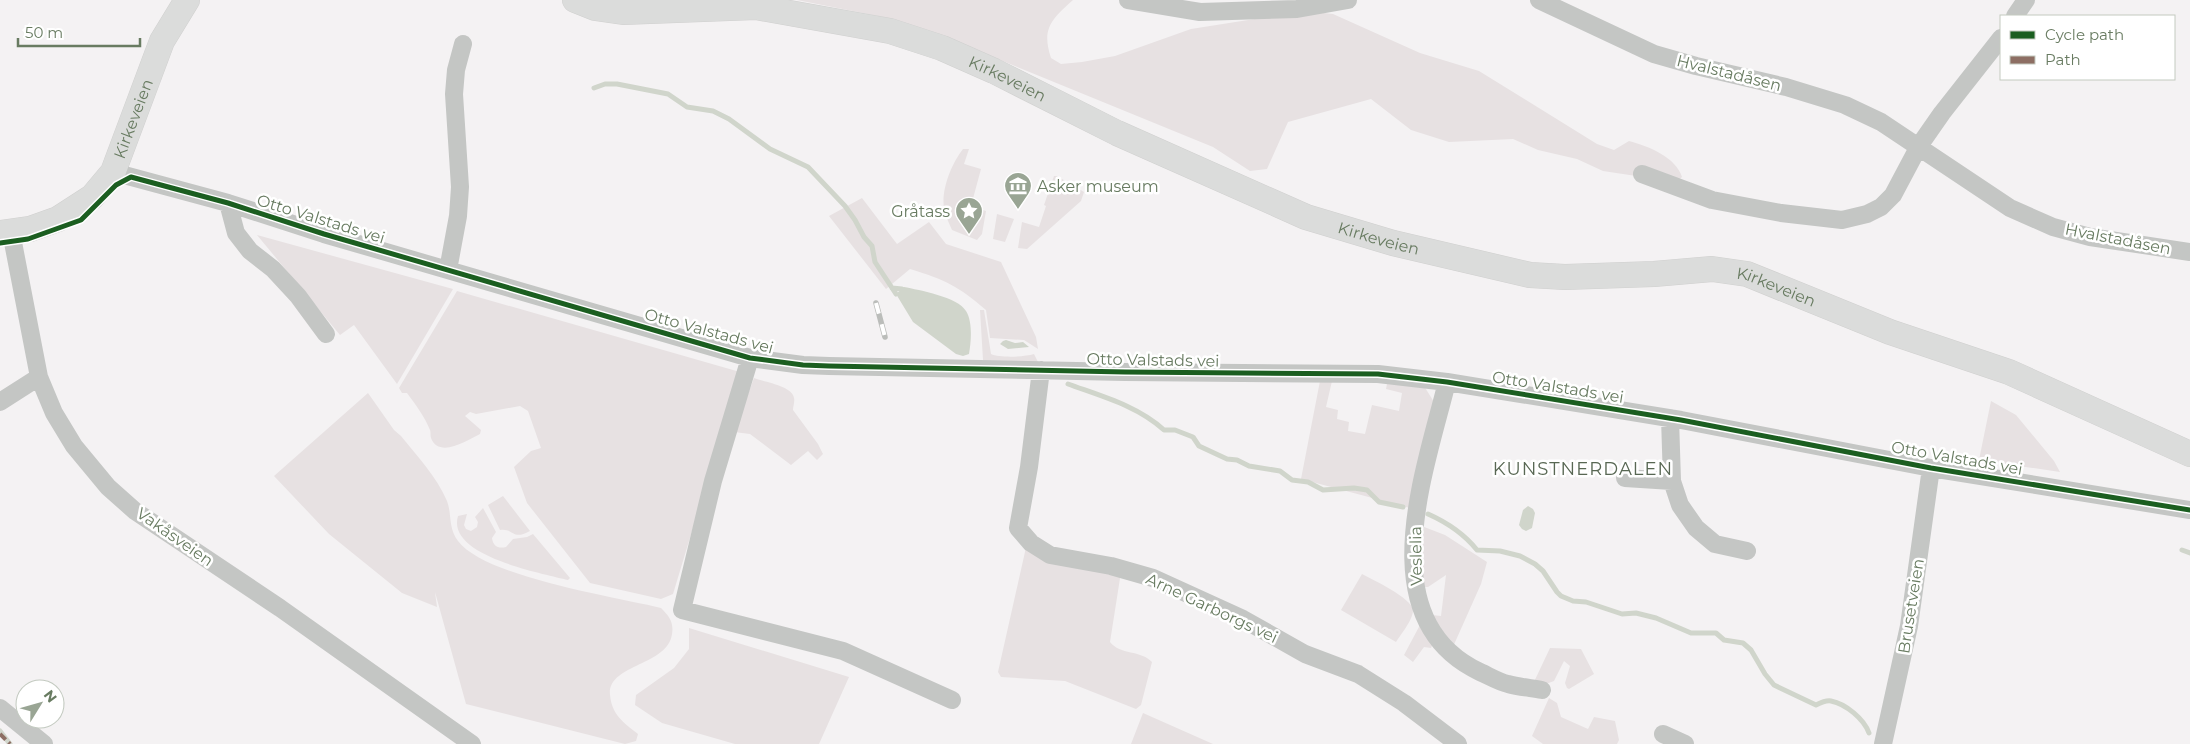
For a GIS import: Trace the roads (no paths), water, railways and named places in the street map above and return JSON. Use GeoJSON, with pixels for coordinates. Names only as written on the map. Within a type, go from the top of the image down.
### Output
{"type":"FeatureCollection","features":[{"type":"Feature","properties":{"kind":"main road","name":"Kirkeveien"},"geometry":{"type":"LineString","coordinates":[[5,232],[30,229],[58,219],[92,197],[113,172],[162,41],[187,0]]}},
{"type":"Feature","properties":{"kind":"main road","name":"Kirkeveien"},"geometry":{"type":"LineString","coordinates":[[575,0],[595,8],[623,12],[756,7],[890,31],[942,48],[994,71],[1117,134],[1306,217],[1393,243],[1530,275],[1565,277],[1712,269],[1747,274],[1890,332],[2009,372],[2190,454]]}},
{"type":"Feature","properties":{"kind":"street"},"geometry":{"type":"LineString","coordinates":[[1128,0],[1200,12],[1297,9],[1348,0]]}},
{"type":"Feature","properties":{"kind":"street","name":"Hvalstadåsen"},"geometry":{"type":"LineString","coordinates":[[1539,0],[1654,54],[1786,87],[1845,105],[1881,122],[2010,208],[2053,227],[2090,237],[2190,252]]}},
{"type":"Feature","properties":{"kind":"street"},"geometry":{"type":"LineString","coordinates":[[2016,15],[2026,0]]}},
{"type":"Feature","properties":{"kind":"street"},"geometry":{"type":"LineString","coordinates":[[1642,174],[1712,200],[1789,214],[1842,220],[1868,214],[1881,207],[1898,187],[1919,146],[1942,113],[2000,39]]}},
{"type":"Feature","properties":{"kind":"street"},"geometry":{"type":"LineString","coordinates":[[448,270],[458,216],[460,188],[454,94],[456,70],[463,44]]}},
{"type":"Feature","properties":{"kind":"street","name":"Otto Valstads vei"},"geometry":{"type":"LineString","coordinates":[[113,172],[228,202],[324,234],[750,358],[803,365],[1378,374],[1447,382],[1670,418],[1931,468],[2190,510]]}},
{"type":"Feature","properties":{"kind":"street"},"geometry":{"type":"LineString","coordinates":[[228,202],[236,233],[250,250],[273,269],[298,296],[326,334]]}},
{"type":"Feature","properties":{"kind":"street","name":"Vakåsveien"},"geometry":{"type":"LineString","coordinates":[[5,232],[39,378],[54,413],[74,446],[108,487],[135,511],[280,608],[472,744]]}},
{"type":"Feature","properties":{"kind":"street","name":"Otto Valstads vei"},"geometry":{"type":"LineString","coordinates":[[750,358],[713,482],[682,610],[843,651],[952,700]]}},
{"type":"Feature","properties":{"kind":"street","name":"Arne Garborgs vei"},"geometry":{"type":"LineString","coordinates":[[1041,370],[1030,467],[1018,528],[1031,544],[1050,555],[1111,566],[1153,578],[1242,619],[1305,654],[1358,674],[1378,685],[1458,744]]}},
{"type":"Feature","properties":{"kind":"street"},"geometry":{"type":"LineString","coordinates":[[0,402],[39,378]]}},
{"type":"Feature","properties":{"kind":"street","name":"Veslelia"},"geometry":{"type":"LineString","coordinates":[[1447,382],[1418,503],[1413,541],[1414,580],[1422,613],[1439,643],[1464,664],[1507,684],[1542,690]]}},
{"type":"Feature","properties":{"kind":"street"},"geometry":{"type":"LineString","coordinates":[[1670,418],[1672,481],[1680,505],[1696,528],[1715,544],[1747,551]]}},
{"type":"Feature","properties":{"kind":"street","name":"Brusetveien"},"geometry":{"type":"LineString","coordinates":[[1883,744],[1909,626],[1931,468]]}},
{"type":"Feature","properties":{"kind":"street"},"geometry":{"type":"LineString","coordinates":[[1625,478],[1672,481]]}},
{"type":"Feature","properties":{"kind":"street"},"geometry":{"type":"LineString","coordinates":[[0,708],[44,744]]}},
{"type":"Feature","properties":{"kind":"street"},"geometry":{"type":"LineString","coordinates":[[1663,734],[1685,744]]}},
{"type":"Feature","properties":{"kind":"waterway"},"geometry":{"type":"LineString","coordinates":[[594,88],[605,84],[617,84],[668,94],[687,107],[713,111],[729,119],[770,149],[808,167],[845,206],[855,220],[864,237],[872,246],[875,262],[896,294]]}},
{"type":"Feature","properties":{"kind":"waterway"},"geometry":{"type":"LineString","coordinates":[[892,288],[902,289]]}},
{"type":"Feature","properties":{"kind":"waterway"},"geometry":{"type":"LineString","coordinates":[[1068,384],[1131,408],[1143,414],[1164,430],[1175,430],[1193,437],[1199,446],[1227,459],[1237,460],[1249,466],[1280,471],[1292,480],[1308,482],[1323,490],[1354,488],[1367,490],[1379,502],[1403,507]]}},
{"type":"Feature","properties":{"kind":"waterway"},"geometry":{"type":"LineString","coordinates":[[1428,514],[1455,529],[1477,550],[1500,551],[1520,556],[1535,564],[1543,571],[1561,596],[1573,601],[1586,602],[1622,614],[1636,613],[1656,618],[1691,633],[1716,633],[1724,640],[1743,643],[1751,650],[1774,685],[1816,705],[1829,701],[1843,705],[1859,718],[1869,733]]}},
{"type":"Feature","properties":{"kind":"waterway"},"geometry":{"type":"LineString","coordinates":[[2182,550],[2190,553]]}},
{"type":"Feature","properties":{"kind":"waterway"},"geometry":{"type":"LineString","coordinates":[[0,731],[10,744]]}},
{"type":"Feature","properties":{"kind":"railway"},"geometry":{"type":"LineString","coordinates":[[876,303],[885,337]]}},
{"type":"Feature","properties":{"kind":"place","name":"Asker museum"},"geometry":{"type":"Point","coordinates":[1018,210]}},
{"type":"Feature","properties":{"kind":"place","name":"Gråtass"},"geometry":{"type":"Point","coordinates":[969,235]}},
{"type":"Feature","properties":{"kind":"district","name":"KUNSTNERDALEN"},"geometry":{"type":"Point","coordinates":[1583,469]}}]}
